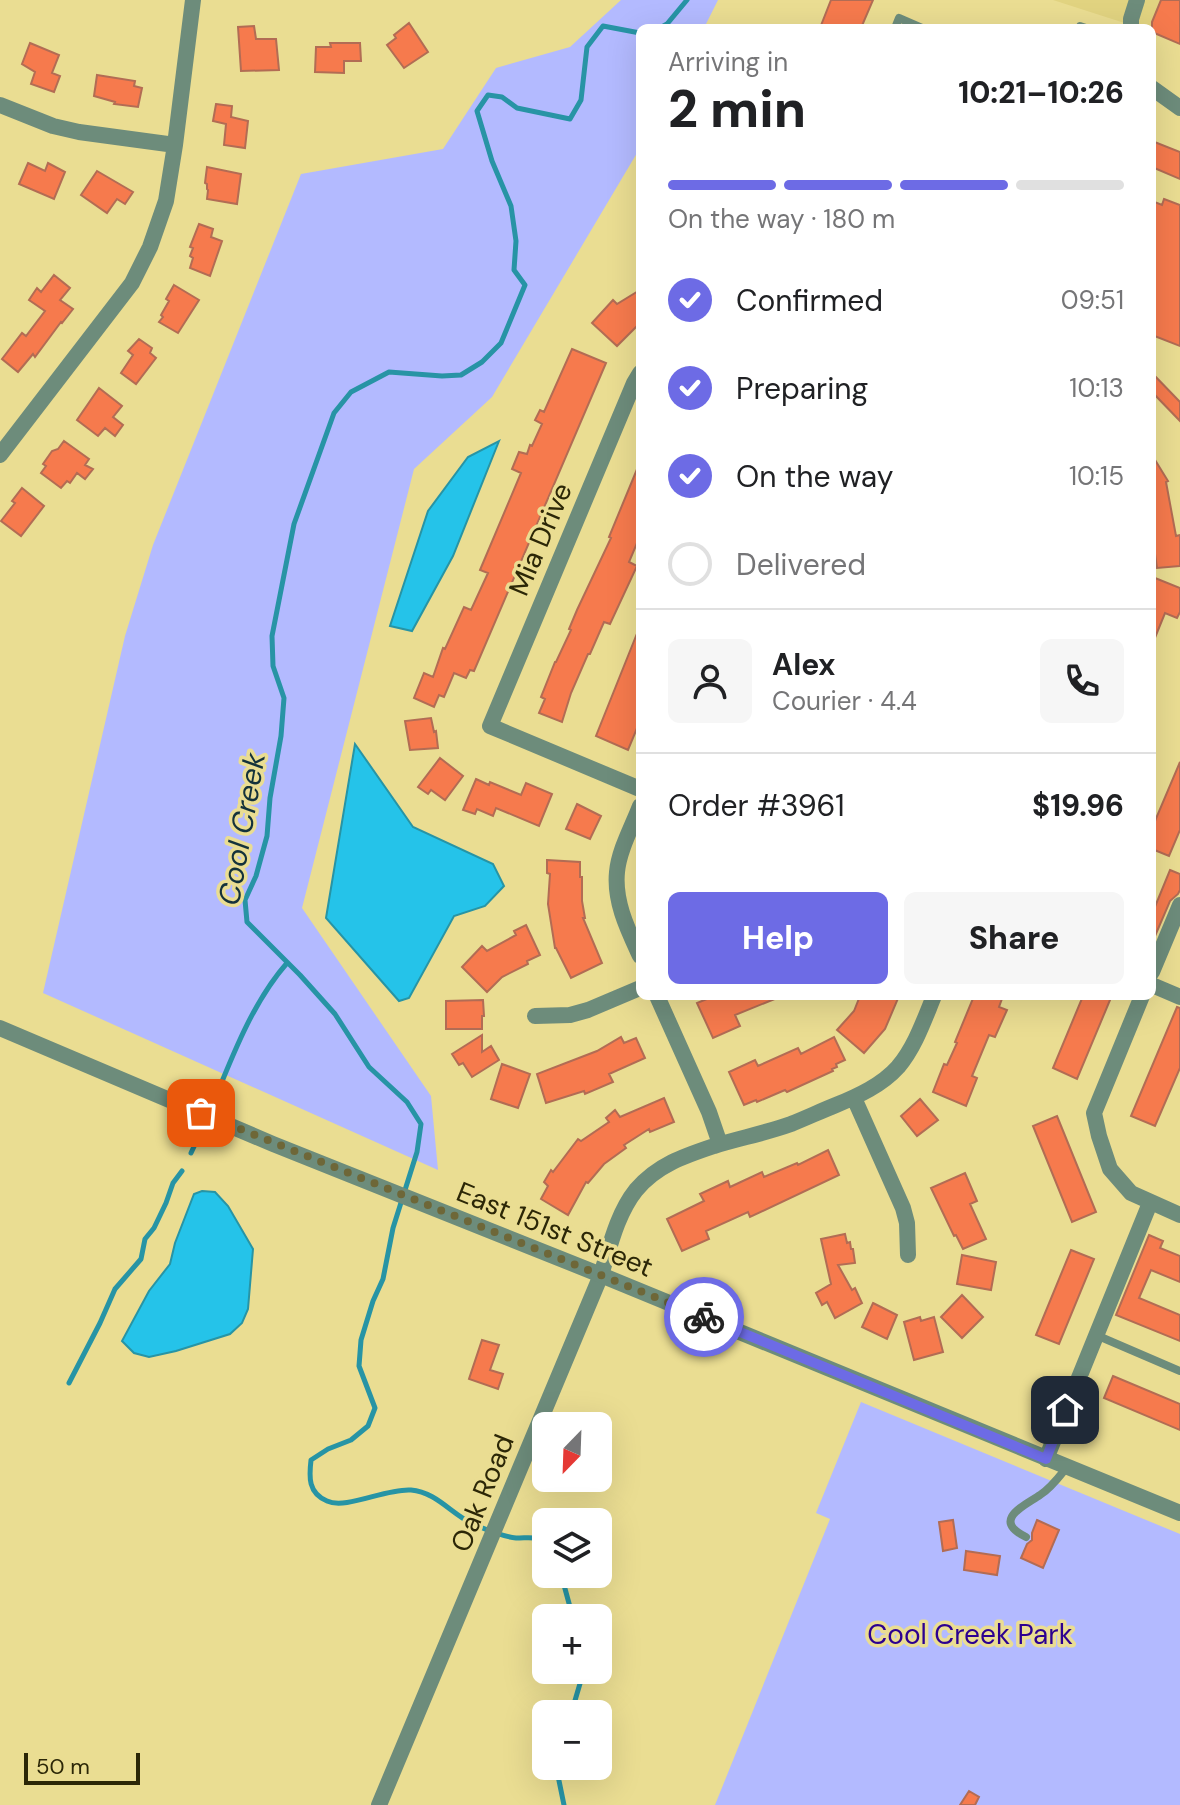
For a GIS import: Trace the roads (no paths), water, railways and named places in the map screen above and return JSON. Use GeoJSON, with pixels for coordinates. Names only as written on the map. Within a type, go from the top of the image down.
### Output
{"type":"FeatureCollection","features":[{"type":"Feature","properties":{"kind":"street"},"geometry":{"type":"LineString","coordinates":[[0,455],[92,337],[136,274],[150,247],[166,201],[193,0]]}},
{"type":"Feature","properties":{"kind":"street"},"geometry":{"type":"LineString","coordinates":[[1131,24],[1137,0]]}},
{"type":"Feature","properties":{"kind":"street"},"geometry":{"type":"LineString","coordinates":[[1156,91],[1180,108]]}},
{"type":"Feature","properties":{"kind":"street"},"geometry":{"type":"LineString","coordinates":[[0,105],[53,126],[79,132],[175,145]]}},
{"type":"Feature","properties":{"kind":"street","name":"Mia Drive"},"geometry":{"type":"LineString","coordinates":[[636,380],[490,726],[636,787]]}},
{"type":"Feature","properties":{"kind":"street"},"geometry":{"type":"LineString","coordinates":[[636,816],[621,855],[617,880],[620,907],[636,946]]}},
{"type":"Feature","properties":{"kind":"street"},"geometry":{"type":"LineString","coordinates":[[1156,962],[1180,905]]}},
{"type":"Feature","properties":{"kind":"street"},"geometry":{"type":"LineString","coordinates":[[1156,987],[1180,997]]}},
{"type":"Feature","properties":{"kind":"street"},"geometry":{"type":"LineString","coordinates":[[535,1016],[570,1015],[636,990]]}},
{"type":"Feature","properties":{"kind":"street"},"geometry":{"type":"LineString","coordinates":[[659,1000],[720,1144]]}},
{"type":"Feature","properties":{"kind":"street","name":"Oak Road"},"geometry":{"type":"LineString","coordinates":[[379,1805],[601,1275],[617,1225],[634,1192],[663,1166],[682,1157],[790,1124],[854,1098],[884,1080],[908,1052],[932,1000]]}},
{"type":"Feature","properties":{"kind":"street"},"geometry":{"type":"LineString","coordinates":[[1140,1000],[1094,1113],[1110,1169],[1131,1193],[1180,1215]]}},
{"type":"Feature","properties":{"kind":"street","name":"East 151st Street"},"geometry":{"type":"LineString","coordinates":[[0,1028],[273,1144],[1180,1511]]}},
{"type":"Feature","properties":{"kind":"street"},"geometry":{"type":"LineString","coordinates":[[854,1098],[903,1208],[908,1255]]}},
{"type":"Feature","properties":{"kind":"street"},"geometry":{"type":"LineString","coordinates":[[1046,1459],[1150,1203]]}},
{"type":"Feature","properties":{"kind":"lane"},"geometry":{"type":"LineString","coordinates":[[897,24],[899,18],[913,24]]}},
{"type":"Feature","properties":{"kind":"lane"},"geometry":{"type":"LineString","coordinates":[[1095,1335],[1180,1371]]}},
{"type":"Feature","properties":{"kind":"lane"},"geometry":{"type":"LineString","coordinates":[[1026,1537],[1011,1526],[1014,1513],[1042,1494],[1067,1467]]}},
{"type":"Feature","properties":{"kind":"waterway","name":"Cool Creek"},"geometry":{"type":"LineString","coordinates":[[667,24],[687,0]]}},
{"type":"Feature","properties":{"kind":"waterway","name":"Cool Creek"},"geometry":{"type":"LineString","coordinates":[[532,1538],[511,1537],[485,1529],[420,1492],[401,1490],[335,1503],[321,1498],[313,1489],[311,1460],[351,1440],[368,1426],[375,1408],[359,1366],[361,1340],[383,1279],[393,1228],[417,1152],[421,1124],[407,1102],[369,1067],[335,1014],[247,922],[245,900],[256,876],[267,836],[281,736],[284,698],[273,666],[272,636],[294,524],[334,413],[351,392],[389,372],[461,375],[482,362],[501,343],[525,285],[514,270],[516,241],[511,206],[492,161],[477,111],[488,95],[502,97],[517,108],[570,119],[581,100],[587,47],[603,26],[636,32]]}},
{"type":"Feature","properties":{"kind":"waterway"},"geometry":{"type":"LineString","coordinates":[[212,1106],[253,1013],[287,963]]}},
{"type":"Feature","properties":{"kind":"waterway"},"geometry":{"type":"LineString","coordinates":[[191,1153],[203,1127]]}},
{"type":"Feature","properties":{"kind":"waterway"},"geometry":{"type":"LineString","coordinates":[[69,1383],[115,1289],[141,1259],[145,1239],[154,1228],[173,1183],[182,1171]]}},
{"type":"Feature","properties":{"kind":"waterway","name":"Cool Creek"},"geometry":{"type":"LineString","coordinates":[[565,1588],[569,1604]]}},
{"type":"Feature","properties":{"kind":"waterway","name":"Cool Creek"},"geometry":{"type":"LineString","coordinates":[[575,1700],[580,1684]]}},
{"type":"Feature","properties":{"kind":"waterway","name":"Cool Creek"},"geometry":{"type":"LineString","coordinates":[[559,1780],[564,1805]]}},
{"type":"Feature","properties":{"kind":"park label","name":"Cool Creek Park"},"geometry":{"type":"Point","coordinates":[970,1634]}}]}
